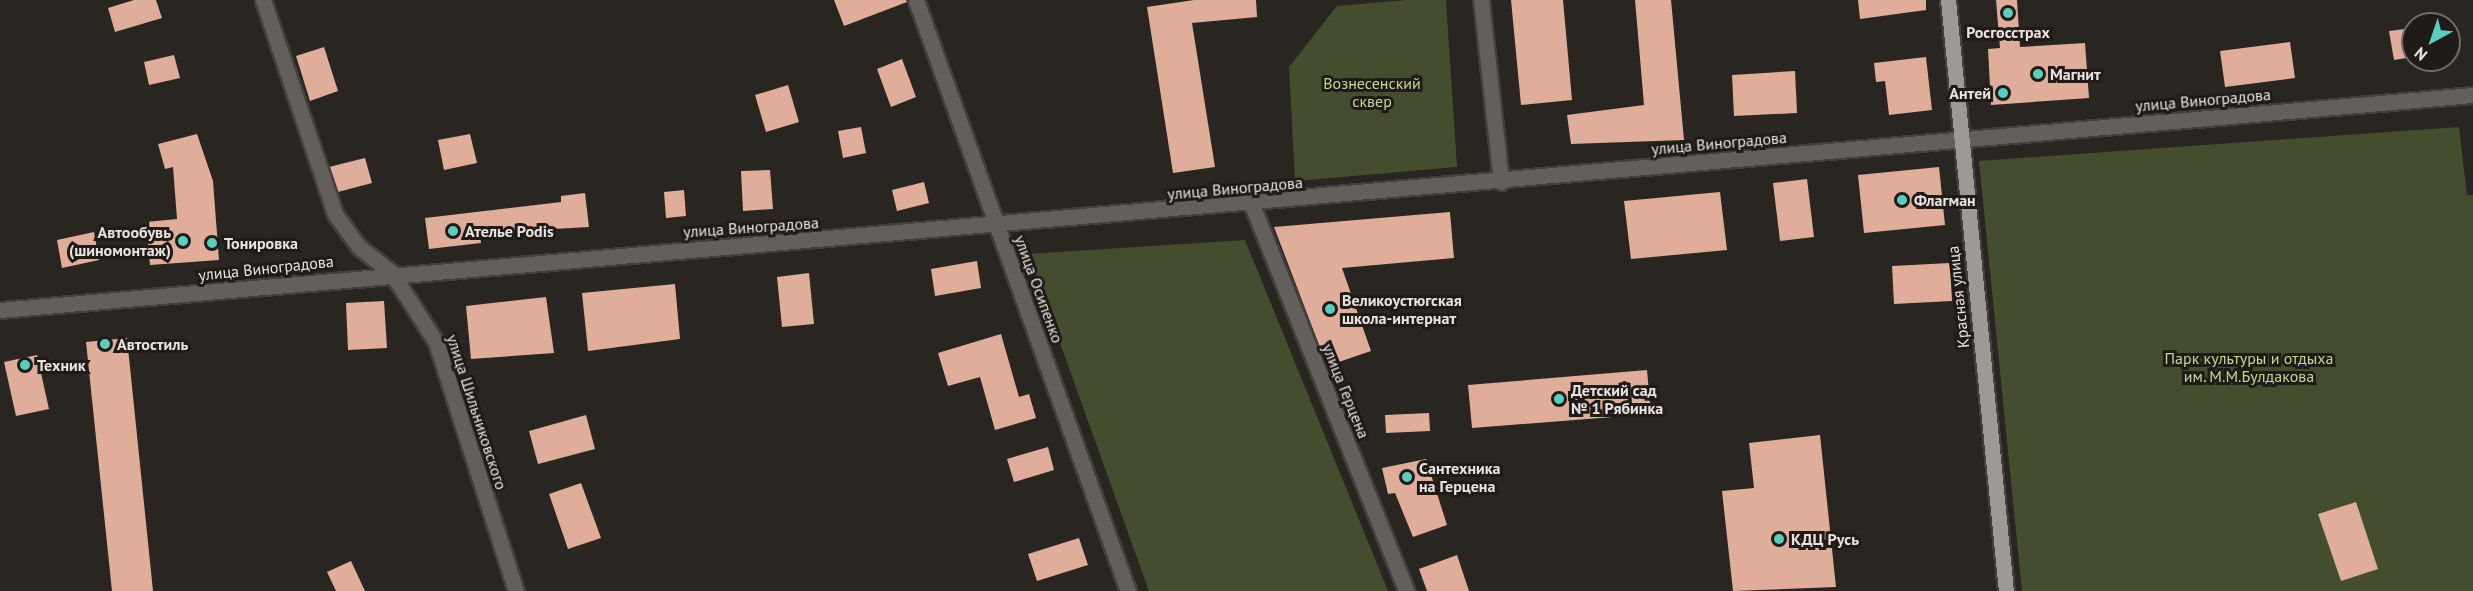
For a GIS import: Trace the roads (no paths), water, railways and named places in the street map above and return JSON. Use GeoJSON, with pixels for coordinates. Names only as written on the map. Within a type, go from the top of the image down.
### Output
{"type":"FeatureCollection","features":[{"type":"Feature","properties":{"kind":"main road","name":"Красная улица"},"geometry":{"type":"LineString","coordinates":[[1948,0],[2006,591]]}},
{"type":"Feature","properties":{"kind":"street","name":"улица Шильниковского"},"geometry":{"type":"LineString","coordinates":[[262,0],[334,214],[359,247],[391,272],[436,342],[516,591]]}},
{"type":"Feature","properties":{"kind":"street","name":"улица Осипенко"},"geometry":{"type":"LineString","coordinates":[[916,0],[1128,591]]}},
{"type":"Feature","properties":{"kind":"street"},"geometry":{"type":"LineString","coordinates":[[1481,0],[1501,182]]}},
{"type":"Feature","properties":{"kind":"street","name":"улица Виноградова"},"geometry":{"type":"LineString","coordinates":[[0,310],[391,272],[998,227],[1960,139],[2473,95]]}},
{"type":"Feature","properties":{"kind":"street","name":"улица Герцена"},"geometry":{"type":"LineString","coordinates":[[1252,205],[1406,591]]}},
{"type":"Feature","properties":{"kind":"place","name":"Росгосстрах"},"geometry":{"type":"Point","coordinates":[2008,13]}},
{"type":"Feature","properties":{"kind":"place","name":"Магнит"},"geometry":{"type":"Point","coordinates":[2038,74]}},
{"type":"Feature","properties":{"kind":"place","name":"Антей"},"geometry":{"type":"Point","coordinates":[2003,93]}},
{"type":"Feature","properties":{"kind":"place","name":"Флагман"},"geometry":{"type":"Point","coordinates":[1902,200]}},
{"type":"Feature","properties":{"kind":"place","name":"Ателье Podis"},"geometry":{"type":"Point","coordinates":[453,231]}},
{"type":"Feature","properties":{"kind":"place","name":"Автообувь (шиномонтаж)"},"geometry":{"type":"Point","coordinates":[183,241]}},
{"type":"Feature","properties":{"kind":"place","name":"Тонировка"},"geometry":{"type":"Point","coordinates":[212,243]}},
{"type":"Feature","properties":{"kind":"place","name":"Великоустюгская школа-интернат"},"geometry":{"type":"Point","coordinates":[1330,309]}},
{"type":"Feature","properties":{"kind":"place","name":"Автостиль"},"geometry":{"type":"Point","coordinates":[105,344]}},
{"type":"Feature","properties":{"kind":"place","name":"Техник"},"geometry":{"type":"Point","coordinates":[25,365]}},
{"type":"Feature","properties":{"kind":"place","name":"Детский сад № 1 Рябинка"},"geometry":{"type":"Point","coordinates":[1559,399]}},
{"type":"Feature","properties":{"kind":"place","name":"Сантехника на Герцена"},"geometry":{"type":"Point","coordinates":[1407,477]}},
{"type":"Feature","properties":{"kind":"place","name":"КДЦ Русь"},"geometry":{"type":"Point","coordinates":[1779,539]}},
{"type":"Feature","properties":{"kind":"park label","name":"Вознесенский сквер"},"geometry":{"type":"Point","coordinates":[1372,92]}},
{"type":"Feature","properties":{"kind":"park label","name":"Парк культуры и отдыха им. М.М.Булдакова"},"geometry":{"type":"Point","coordinates":[2249,367]}}]}
